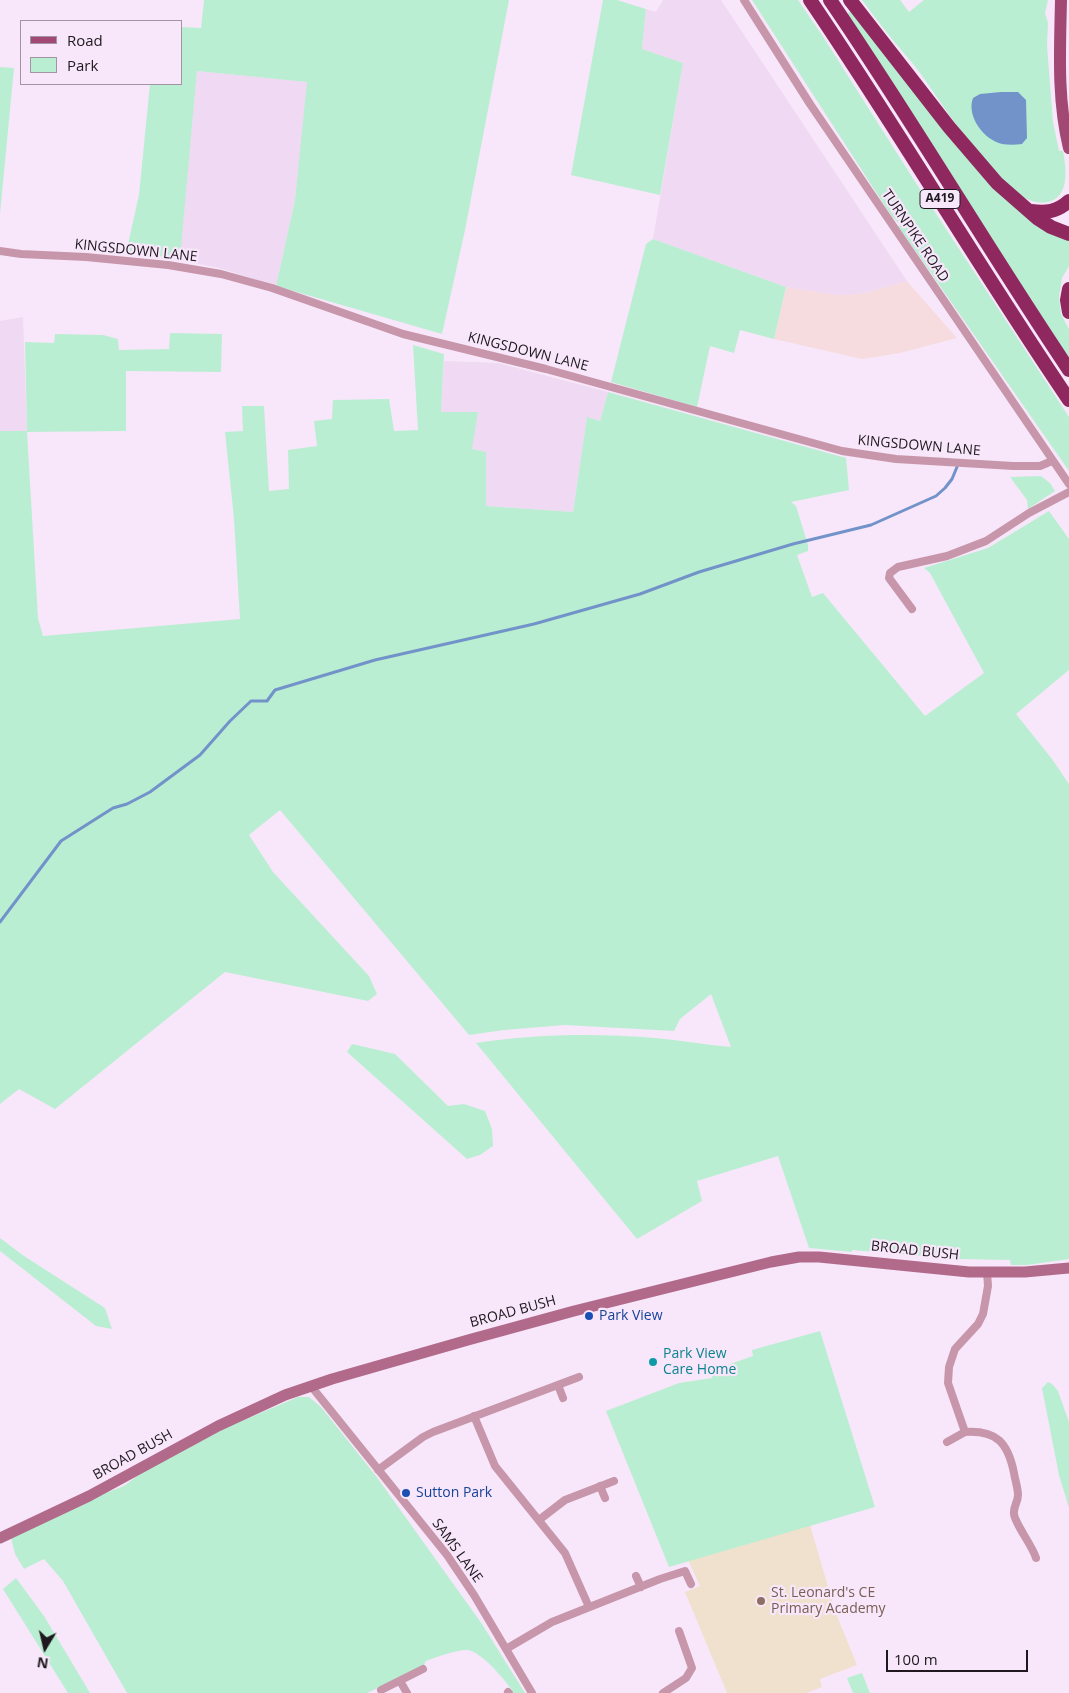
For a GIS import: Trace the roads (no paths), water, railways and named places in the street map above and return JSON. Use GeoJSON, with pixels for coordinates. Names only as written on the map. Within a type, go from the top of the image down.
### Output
{"type":"FeatureCollection","features":[{"type":"Feature","properties":{"kind":"highway","name":"A419"},"geometry":{"type":"LineString","coordinates":[[810,0],[875,97],[1003,301],[1069,400]]}},
{"type":"Feature","properties":{"kind":"highway","name":"A419"},"geometry":{"type":"LineString","coordinates":[[830,0],[924,142],[1069,370]]}},
{"type":"Feature","properties":{"kind":"highway"},"geometry":{"type":"LineString","coordinates":[[850,0],[972,156],[1003,189],[1037,218],[1051,227],[1069,234]]}},
{"type":"Feature","properties":{"kind":"highway"},"geometry":{"type":"LineString","coordinates":[[1030,211],[1050,212],[1062,207],[1069,201]]}},
{"type":"Feature","properties":{"kind":"highway"},"geometry":{"type":"LineString","coordinates":[[1069,289],[1069,312]]}},
{"type":"Feature","properties":{"kind":"main road"},"geometry":{"type":"LineString","coordinates":[[1062,0],[1059,60],[1060,94],[1069,148]]}},
{"type":"Feature","properties":{"kind":"main road","name":"BROAD BUSH"},"geometry":{"type":"LineString","coordinates":[[0,1538],[89,1496],[181,1445],[246,1412],[285,1395],[422,1353],[566,1313],[790,1258],[819,1256],[935,1269],[987,1272],[1025,1272],[1069,1268]]}},
{"type":"Feature","properties":{"kind":"street","name":"TURNPIKE ROAD"},"geometry":{"type":"LineString","coordinates":[[744,0],[810,104],[1069,484]]}},
{"type":"Feature","properties":{"kind":"street","name":"KINGSDOWN LANE"},"geometry":{"type":"LineString","coordinates":[[0,251],[158,264],[221,274],[272,288],[403,334],[583,379],[842,451],[896,459],[1013,466],[1040,466],[1052,460]]}},
{"type":"Feature","properties":{"kind":"street"},"geometry":{"type":"LineString","coordinates":[[912,609],[890,578],[890,573],[898,567],[946,556],[986,541],[1029,513],[1069,492]]}},
{"type":"Feature","properties":{"kind":"street"},"geometry":{"type":"LineString","coordinates":[[965,1432],[948,1383],[949,1367],[955,1349],[981,1319],[986,1299],[987,1272]]}},
{"type":"Feature","properties":{"kind":"street"},"geometry":{"type":"LineString","coordinates":[[378,1470],[423,1437],[578,1377]]}},
{"type":"Feature","properties":{"kind":"street"},"geometry":{"type":"LineString","coordinates":[[558,1385],[563,1398]]}},
{"type":"Feature","properties":{"kind":"street","name":"SAMS LANE"},"geometry":{"type":"LineString","coordinates":[[311,1386],[447,1555],[532,1693]]}},
{"type":"Feature","properties":{"kind":"street"},"geometry":{"type":"LineString","coordinates":[[474,1416],[495,1466],[569,1560],[590,1607]]}},
{"type":"Feature","properties":{"kind":"street"},"geometry":{"type":"LineString","coordinates":[[946,1442],[965,1432],[978,1432],[995,1437],[1006,1448],[1011,1458],[1018,1493],[1018,1501],[1014,1513],[1015,1518],[1031,1545],[1036,1558]]}},
{"type":"Feature","properties":{"kind":"street"},"geometry":{"type":"LineString","coordinates":[[539,1520],[565,1500],[614,1480]]}},
{"type":"Feature","properties":{"kind":"street"},"geometry":{"type":"LineString","coordinates":[[600,1486],[605,1498]]}},
{"type":"Feature","properties":{"kind":"street"},"geometry":{"type":"LineString","coordinates":[[506,1648],[552,1622],[685,1571],[691,1584]]}},
{"type":"Feature","properties":{"kind":"street"},"geometry":{"type":"LineString","coordinates":[[636,1576],[641,1587]]}},
{"type":"Feature","properties":{"kind":"street"},"geometry":{"type":"LineString","coordinates":[[663,1693],[686,1678],[692,1668],[679,1630]]}},
{"type":"Feature","properties":{"kind":"street"},"geometry":{"type":"LineString","coordinates":[[381,1690],[423,1669]]}},
{"type":"Feature","properties":{"kind":"street"},"geometry":{"type":"LineString","coordinates":[[400,1680],[408,1693]]}},
{"type":"Feature","properties":{"kind":"water"},"geometry":{"type":"Polygon","coordinates":[[[1018,92],[1026,100],[1027,138],[1022,144],[1007,145],[995,142],[983,132],[974,119],[971,105],[973,98],[980,94],[1018,92]]]}},
{"type":"Feature","properties":{"kind":"waterway"},"geometry":{"type":"LineString","coordinates":[[0,922],[61,841],[113,808],[127,804],[150,792],[200,755],[230,721],[251,701],[267,701],[275,690],[375,660],[534,624],[640,594],[699,572],[793,544],[871,525],[936,496],[952,479],[957,467]]}},
{"type":"Feature","properties":{"kind":"place","name":"Park View"},"geometry":{"type":"Point","coordinates":[589,1316]}},
{"type":"Feature","properties":{"kind":"place","name":"Park View Care Home"},"geometry":{"type":"Point","coordinates":[653,1362]}},
{"type":"Feature","properties":{"kind":"place","name":"Sutton Park"},"geometry":{"type":"Point","coordinates":[406,1493]}},
{"type":"Feature","properties":{"kind":"place","name":"St. Leonard's CE Primary Academy"},"geometry":{"type":"Point","coordinates":[761,1601]}}]}
